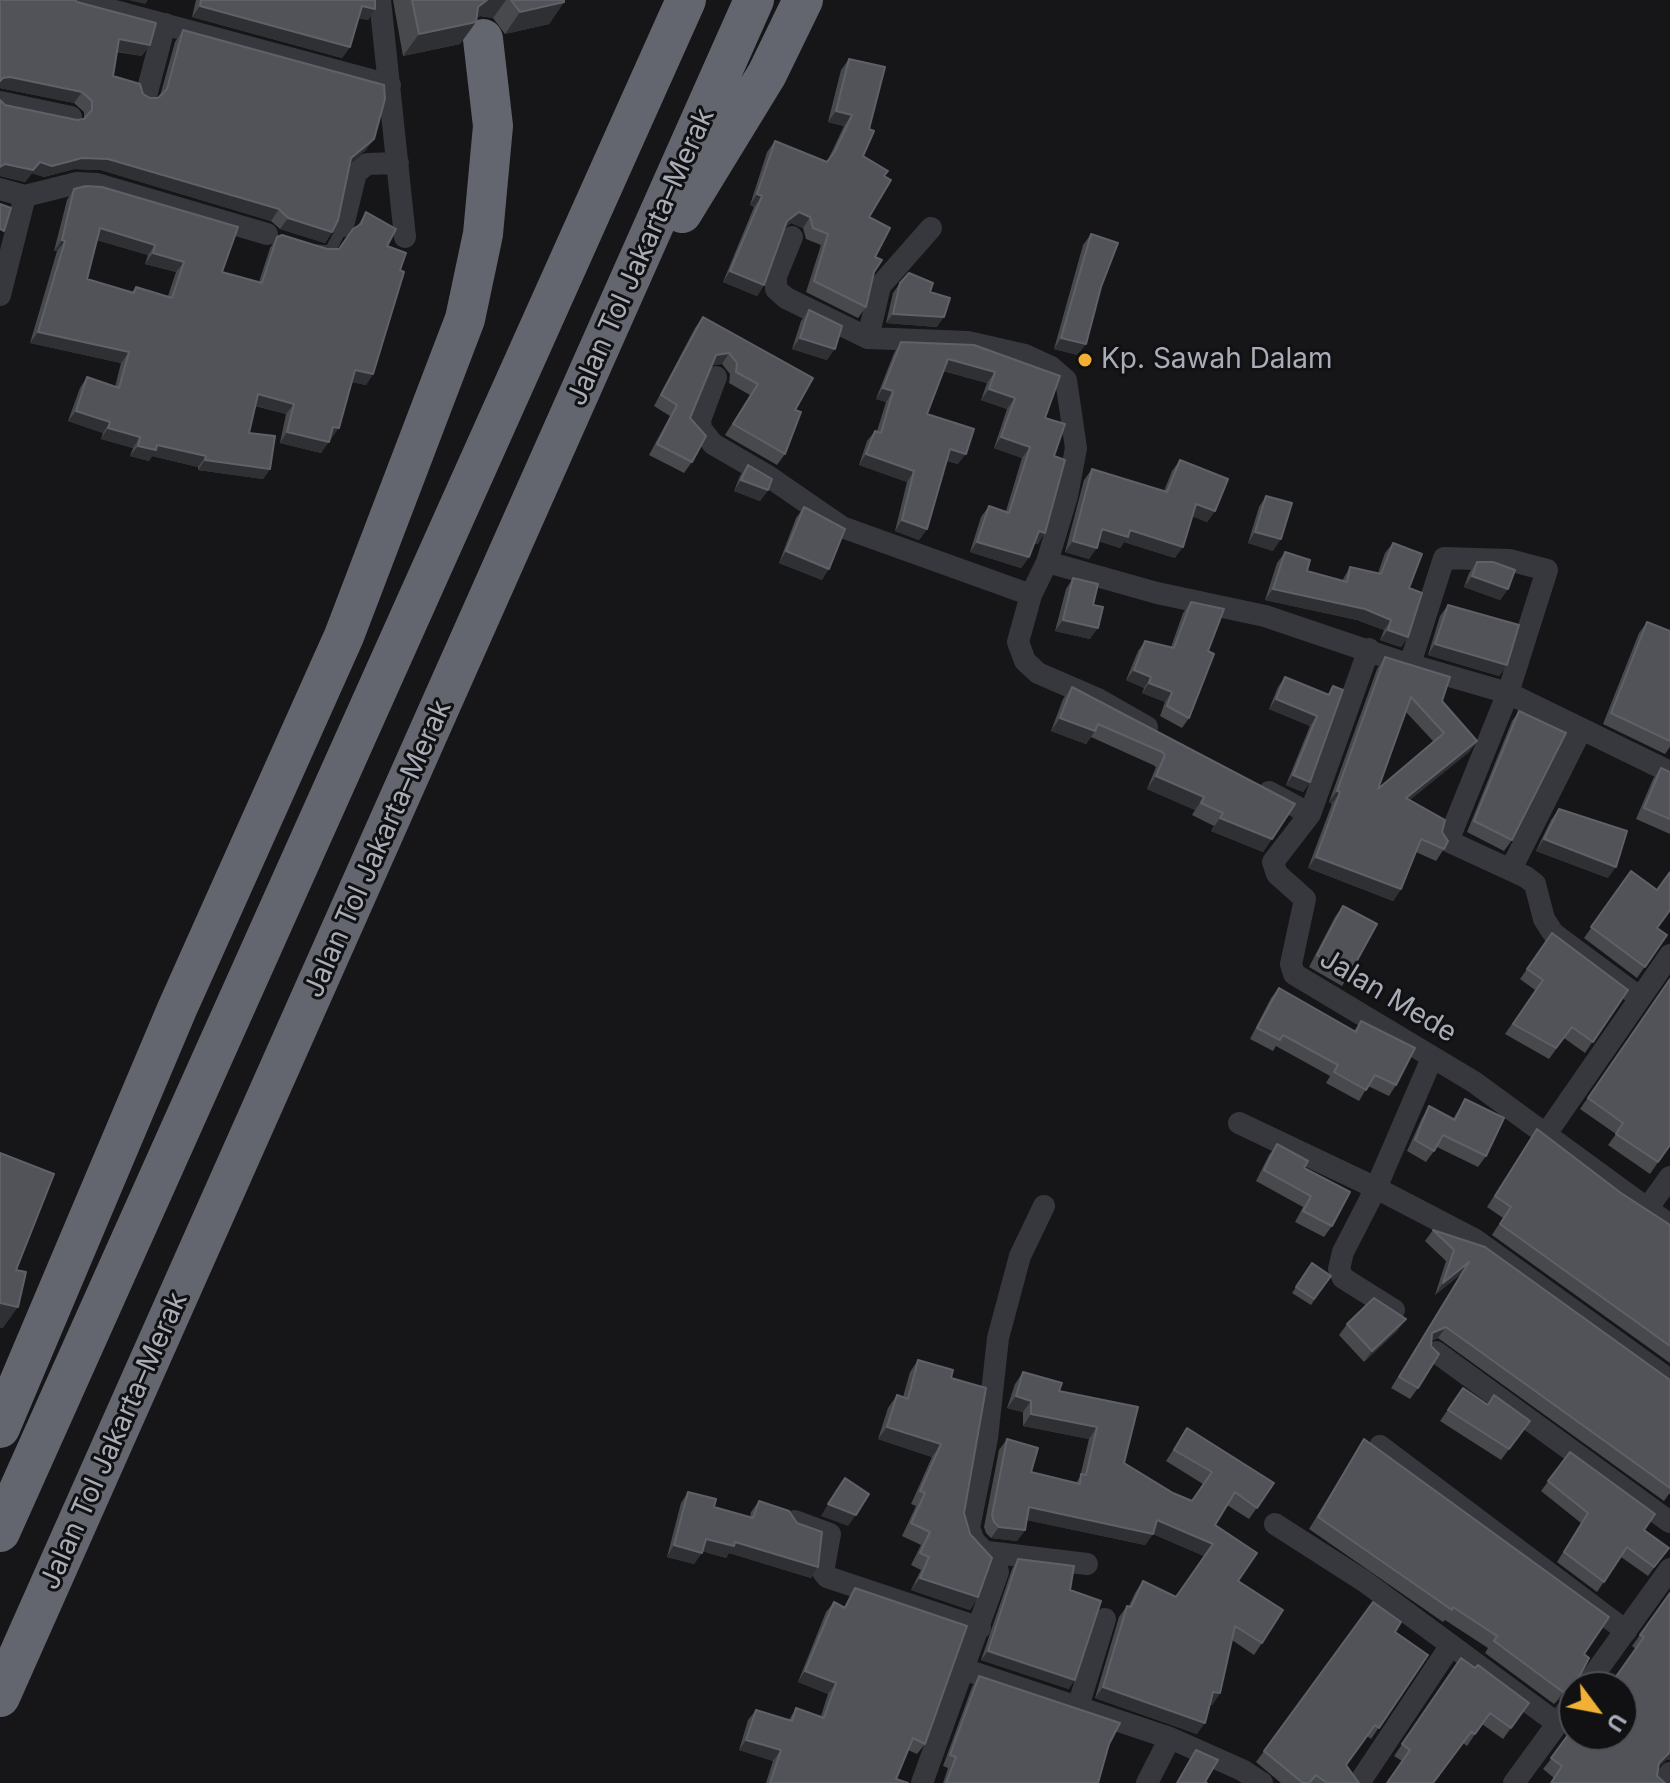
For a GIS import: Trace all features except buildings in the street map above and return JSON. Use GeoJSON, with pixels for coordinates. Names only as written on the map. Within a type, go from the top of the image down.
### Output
{"type":"FeatureCollection","features":[{"type":"Feature","properties":{"kind":"highway"},"geometry":{"type":"LineString","coordinates":[[0,1532],[686,0]]}},
{"type":"Feature","properties":{"kind":"highway","name":"Jalan Tol Jakarta–Merak"},"geometry":{"type":"LineString","coordinates":[[0,1697],[754,0]]}},
{"type":"Feature","properties":{"kind":"highway"},"geometry":{"type":"LineString","coordinates":[[614,317],[760,86],[803,0]]}},
{"type":"Feature","properties":{"kind":"highway"},"geometry":{"type":"LineString","coordinates":[[0,1428],[81,1230],[344,636],[465,319],[483,234],[493,126],[483,39]]}},
{"type":"Feature","properties":{"kind":"street"},"geometry":{"type":"LineString","coordinates":[[74,0],[390,85]]}},
{"type":"Feature","properties":{"kind":"street"},"geometry":{"type":"LineString","coordinates":[[380,0],[405,237]]}},
{"type":"Feature","properties":{"kind":"street"},"geometry":{"type":"LineString","coordinates":[[146,96],[165,24]]}},
{"type":"Feature","properties":{"kind":"street"},"geometry":{"type":"LineString","coordinates":[[0,102],[71,117]]}},
{"type":"Feature","properties":{"kind":"street"},"geometry":{"type":"LineString","coordinates":[[343,226],[356,173],[367,164],[398,163]]}},
{"type":"Feature","properties":{"kind":"street"},"geometry":{"type":"LineString","coordinates":[[0,189],[25,196],[77,183],[97,184],[274,237]]}},
{"type":"Feature","properties":{"kind":"street"},"geometry":{"type":"LineString","coordinates":[[0,295],[25,196]]}},
{"type":"Feature","properties":{"kind":"street"},"geometry":{"type":"LineString","coordinates":[[868,338],[880,286],[931,228]]}},
{"type":"Feature","properties":{"kind":"street"},"geometry":{"type":"LineString","coordinates":[[792,237],[776,276],[776,289],[786,298],[868,338],[968,342],[1025,355],[1051,367],[1066,380],[1076,448],[1067,496],[1047,562],[1031,595],[1018,642],[1025,661],[1038,673],[1098,699],[1170,740]]}},
{"type":"Feature","properties":{"kind":"street"},"geometry":{"type":"LineString","coordinates":[[716,377],[700,420],[701,429],[713,444],[768,476],[842,527],[1031,595]]}},
{"type":"Feature","properties":{"kind":"street"},"geometry":{"type":"LineString","coordinates":[[1410,664],[1444,558],[1527,564],[1547,570],[1508,693],[1448,841],[1511,869],[1535,884],[1544,919],[1553,933],[1639,997]]}},
{"type":"Feature","properties":{"kind":"street"},"geometry":{"type":"LineString","coordinates":[[1047,562],[1157,593],[1265,616],[1508,693],[1670,772]]}},
{"type":"Feature","properties":{"kind":"street","name":"Jalan Mede"},"geometry":{"type":"LineString","coordinates":[[1369,649],[1310,814],[1273,862],[1277,874],[1305,899],[1291,964],[1294,974],[1474,1082],[1670,1225]]}},
{"type":"Feature","properties":{"kind":"street"},"geometry":{"type":"LineString","coordinates":[[1511,869],[1581,730]]}},
{"type":"Feature","properties":{"kind":"street"},"geometry":{"type":"LineString","coordinates":[[1252,783],[1310,814]]}},
{"type":"Feature","properties":{"kind":"street"},"geometry":{"type":"LineString","coordinates":[[1546,1134],[1670,955]]}},
{"type":"Feature","properties":{"kind":"street"},"geometry":{"type":"LineString","coordinates":[[1394,1310],[1343,1278],[1339,1269],[1343,1252],[1376,1188],[1432,1058]]}},
{"type":"Feature","properties":{"kind":"street"},"geometry":{"type":"LineString","coordinates":[[1239,1123],[1474,1239],[1670,1380]]}},
{"type":"Feature","properties":{"kind":"street"},"geometry":{"type":"LineString","coordinates":[[1647,1209],[1670,1177]]}},
{"type":"Feature","properties":{"kind":"street"},"geometry":{"type":"LineString","coordinates":[[922,1783],[966,1670],[998,1572],[988,1552],[974,1541],[969,1528],[987,1438],[998,1338],[1020,1256],[1044,1206]]}},
{"type":"Feature","properties":{"kind":"street"},"geometry":{"type":"LineString","coordinates":[[1436,1352],[1670,1522]]}},
{"type":"Feature","properties":{"kind":"street"},"geometry":{"type":"LineString","coordinates":[[1380,1446],[1626,1631]]}},
{"type":"Feature","properties":{"kind":"street"},"geometry":{"type":"LineString","coordinates":[[795,1521],[830,1534],[824,1575],[980,1628]]}},
{"type":"Feature","properties":{"kind":"street"},"geometry":{"type":"LineString","coordinates":[[1275,1524],[1364,1581],[1558,1724],[1514,1783]]}},
{"type":"Feature","properties":{"kind":"street"},"geometry":{"type":"LineString","coordinates":[[988,1552],[1087,1564]]}},
{"type":"Feature","properties":{"kind":"street"},"geometry":{"type":"LineString","coordinates":[[1597,1671],[1670,1569]]}},
{"type":"Feature","properties":{"kind":"street"},"geometry":{"type":"LineString","coordinates":[[1077,1710],[1105,1619]]}},
{"type":"Feature","properties":{"kind":"street"},"geometry":{"type":"LineString","coordinates":[[1359,1783],[1451,1645]]}},
{"type":"Feature","properties":{"kind":"street"},"geometry":{"type":"LineString","coordinates":[[966,1670],[1077,1710],[1170,1738],[1242,1770],[1262,1783]]}},
{"type":"Feature","properties":{"kind":"street"},"geometry":{"type":"LineString","coordinates":[[1147,1783],[1170,1738]]}},
{"type":"Feature","properties":{"kind":"street"},"geometry":{"type":"LineString","coordinates":[[1662,1783],[1670,1773]]}},
{"type":"Feature","properties":{"kind":"lane"},"geometry":{"type":"LineString","coordinates":[[309,247],[330,251],[343,226]]}},
{"type":"Feature","properties":{"kind":"place","name":"Kp. Sawah Dalam"},"geometry":{"type":"Point","coordinates":[1085,360]}}]}
